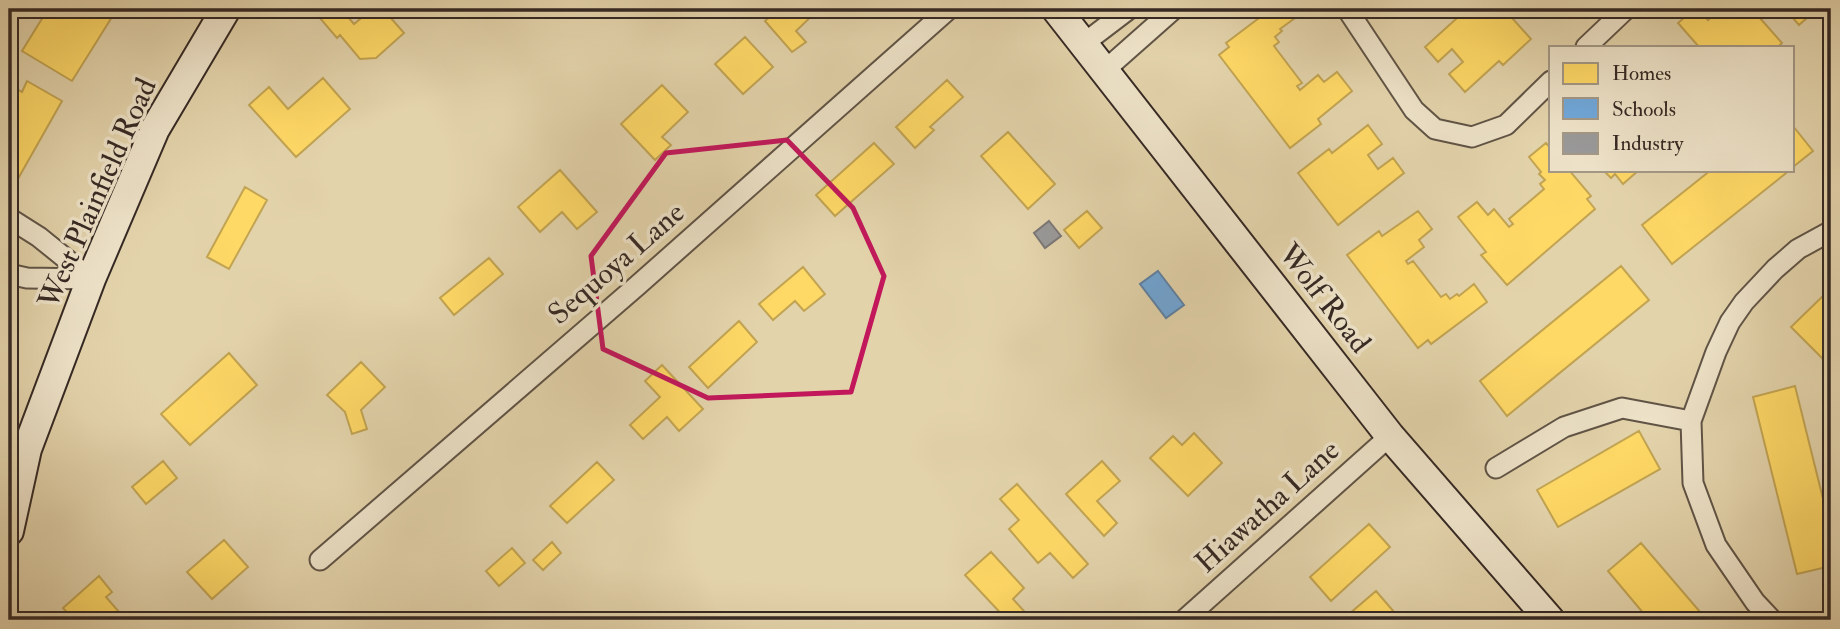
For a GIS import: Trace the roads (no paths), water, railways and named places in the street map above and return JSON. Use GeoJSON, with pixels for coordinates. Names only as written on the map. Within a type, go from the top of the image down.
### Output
{"type":"FeatureCollection","features":[{"type":"Feature","properties":{"kind":"street","name":"West Plainfield Road"},"geometry":{"type":"LineString","coordinates":[[9,531],[27,449],[91,279],[155,129],[226,9]]}},
{"type":"Feature","properties":{"kind":"street","name":"Sequoya Lane"},"geometry":{"type":"LineString","coordinates":[[320,560],[627,294],[949,9]]}},
{"type":"Feature","properties":{"kind":"street","name":"Wolf Road"},"geometry":{"type":"LineString","coordinates":[[1056,9],[1390,436],[1550,620]]}},
{"type":"Feature","properties":{"kind":"street"},"geometry":{"type":"LineString","coordinates":[[1083,44],[1129,9]]}},
{"type":"Feature","properties":{"kind":"street"},"geometry":{"type":"LineString","coordinates":[[1105,70],[1174,9]]}},
{"type":"Feature","properties":{"kind":"street"},"geometry":{"type":"LineString","coordinates":[[1347,9],[1414,110],[1435,129],[1472,137],[1506,125],[1549,83]]}},
{"type":"Feature","properties":{"kind":"street"},"geometry":{"type":"LineString","coordinates":[[1587,46],[1626,9]]}},
{"type":"Feature","properties":{"kind":"street"},"geometry":{"type":"LineString","coordinates":[[9,218],[39,237],[91,279]]}},
{"type":"Feature","properties":{"kind":"street"},"geometry":{"type":"LineString","coordinates":[[1772,620],[1755,601],[1716,545],[1693,483],[1692,421],[1716,352],[1744,302],[1775,269],[1805,245],[1829,235]]}},
{"type":"Feature","properties":{"kind":"street"},"geometry":{"type":"LineString","coordinates":[[9,274],[27,278],[91,279]]}},
{"type":"Feature","properties":{"kind":"street"},"geometry":{"type":"LineString","coordinates":[[1496,468],[1564,427],[1622,408],[1692,421]]}},
{"type":"Feature","properties":{"kind":"street","name":"Hiawatha Lane"},"geometry":{"type":"LineString","coordinates":[[1184,620],[1390,436]]}}]}
